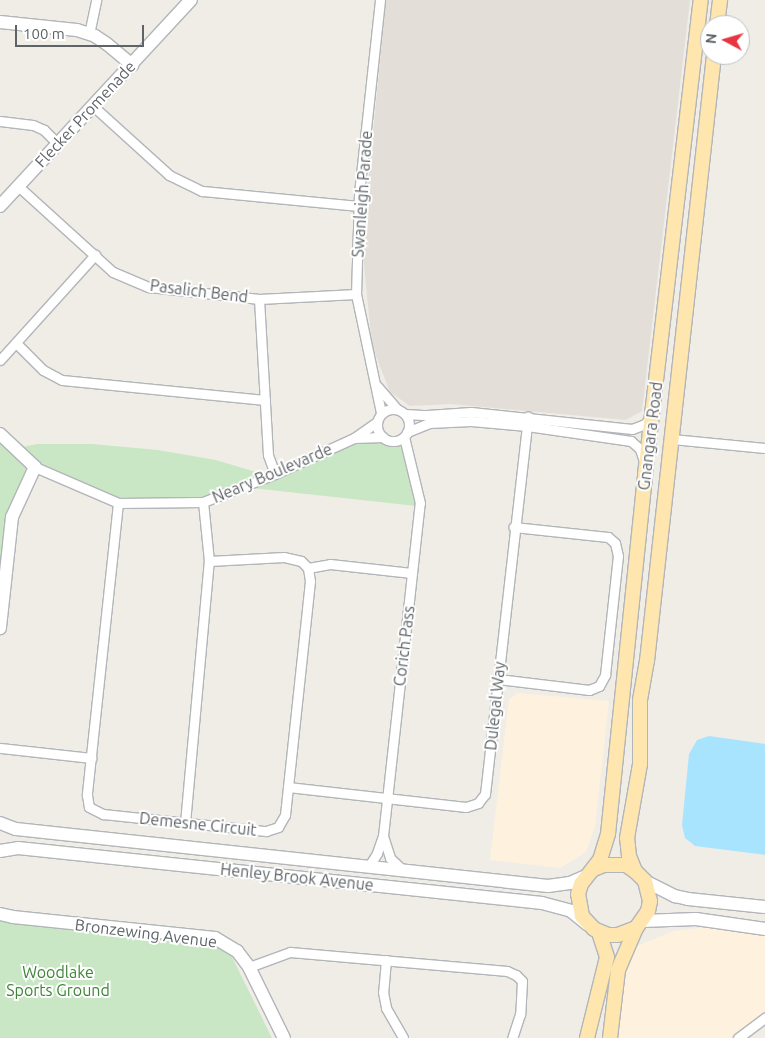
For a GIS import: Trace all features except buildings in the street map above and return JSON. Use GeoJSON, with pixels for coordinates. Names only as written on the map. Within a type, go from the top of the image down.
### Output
{"type":"FeatureCollection","features":[{"type":"Feature","properties":{"kind":"main road","name":"Flecker Promenade"},"geometry":{"type":"LineString","coordinates":[[0,206],[191,0]]}},
{"type":"Feature","properties":{"kind":"main road","name":"Gnangara Road"},"geometry":{"type":"LineString","coordinates":[[591,872],[600,860],[608,834],[645,474],[701,0]]}},
{"type":"Feature","properties":{"kind":"main road"},"geometry":{"type":"LineString","coordinates":[[718,15],[720,0]]}},
{"type":"Feature","properties":{"kind":"main road"},"geometry":{"type":"LineString","coordinates":[[0,22],[77,30],[107,44],[132,65]]}},
{"type":"Feature","properties":{"kind":"main road","name":"Gnangara Road"},"geometry":{"type":"LineString","coordinates":[[640,876],[629,856],[627,838],[640,764],[640,700],[647,661],[713,65]]}},
{"type":"Feature","properties":{"kind":"main road","name":"Neary Boulevarde"},"geometry":{"type":"LineString","coordinates":[[0,434],[35,466]]}},
{"type":"Feature","properties":{"kind":"main road"},"geometry":{"type":"LineString","coordinates":[[0,628],[3,573],[12,516],[35,466]]}},
{"type":"Feature","properties":{"kind":"main road","name":"Henley Brook Avenue"},"geometry":{"type":"LineString","coordinates":[[0,823],[16,828],[548,886],[570,883],[591,872]]}},
{"type":"Feature","properties":{"kind":"main road","name":"Henley Brook Avenue"},"geometry":{"type":"LineString","coordinates":[[0,851],[18,848],[542,903],[571,910],[594,929]]}},
{"type":"Feature","properties":{"kind":"main road"},"geometry":{"type":"LineString","coordinates":[[587,1038],[607,957],[594,929],[580,911],[578,894],[581,884],[591,872],[615,863],[675,896],[765,907]]}},
{"type":"Feature","properties":{"kind":"main road"},"geometry":{"type":"LineString","coordinates":[[610,1038],[618,970],[650,901],[640,876]]}},
{"type":"Feature","properties":{"kind":"main road","name":"Bronzewing Avenue"},"geometry":{"type":"LineString","coordinates":[[0,914],[13,917],[215,938],[237,951],[249,967],[284,1038]]}},
{"type":"Feature","properties":{"kind":"main road","name":"Bronzewing Avenue"},"geometry":{"type":"LineString","coordinates":[[0,918],[13,917]]}},
{"type":"Feature","properties":{"kind":"main road"},"geometry":{"type":"LineString","coordinates":[[594,929],[618,935],[639,924],[696,919],[765,929]]}},
{"type":"Feature","properties":{"kind":"street"},"geometry":{"type":"LineString","coordinates":[[89,34],[96,0]]}},
{"type":"Feature","properties":{"kind":"street","name":"Swanleigh Parade"},"geometry":{"type":"LineString","coordinates":[[379,418],[377,386],[356,294],[359,206],[380,0]]}},
{"type":"Feature","properties":{"kind":"street"},"geometry":{"type":"LineString","coordinates":[[93,106],[169,175],[202,191],[359,206]]}},
{"type":"Feature","properties":{"kind":"street"},"geometry":{"type":"LineString","coordinates":[[0,121],[33,125],[44,130],[58,143]]}},
{"type":"Feature","properties":{"kind":"street","name":"Pasalich Bend"},"geometry":{"type":"LineString","coordinates":[[18,186],[113,272],[149,287],[259,299],[356,294]]}},
{"type":"Feature","properties":{"kind":"street"},"geometry":{"type":"LineString","coordinates":[[0,360],[95,255]]}},
{"type":"Feature","properties":{"kind":"street"},"geometry":{"type":"LineString","coordinates":[[259,299],[268,455],[274,474]]}},
{"type":"Feature","properties":{"kind":"street"},"geometry":{"type":"LineString","coordinates":[[16,343],[44,370],[62,380],[265,400]]}},
{"type":"Feature","properties":{"kind":"street","name":"Swanleigh Parade"},"geometry":{"type":"LineString","coordinates":[[377,386],[401,412]]}},
{"type":"Feature","properties":{"kind":"street"},"geometry":{"type":"LineString","coordinates":[[645,474],[640,448],[631,441],[527,426],[471,421],[429,423],[393,441],[383,438],[378,431],[379,418],[388,409],[427,415],[471,412],[528,416],[632,429],[645,424],[654,410]]}},
{"type":"Feature","properties":{"kind":"street"},"geometry":{"type":"LineString","coordinates":[[401,412],[409,423],[405,434]]}},
{"type":"Feature","properties":{"kind":"street","name":"Dulegal Way"},"geometry":{"type":"LineString","coordinates":[[288,787],[466,807],[478,803],[486,794],[514,527],[528,416]]}},
{"type":"Feature","properties":{"kind":"street","name":"Neary Boulevarde"},"geometry":{"type":"LineString","coordinates":[[35,466],[118,503],[203,502],[274,474],[354,438],[379,418]]}},
{"type":"Feature","properties":{"kind":"street","name":"Corich Pass"},"geometry":{"type":"LineString","coordinates":[[369,866],[377,853],[382,836],[420,502],[407,458],[405,434]]}},
{"type":"Feature","properties":{"kind":"street","name":"Neary Boulevarde"},"geometry":{"type":"LineString","coordinates":[[354,438],[383,438]]}},
{"type":"Feature","properties":{"kind":"street"},"geometry":{"type":"LineString","coordinates":[[672,439],[765,448]]}},
{"type":"Feature","properties":{"kind":"street","name":"Corich Pass"},"geometry":{"type":"LineString","coordinates":[[393,441],[407,458]]}},
{"type":"Feature","properties":{"kind":"street"},"geometry":{"type":"LineString","coordinates":[[185,823],[209,561],[203,502]]}},
{"type":"Feature","properties":{"kind":"street","name":"Demesne Circuit"},"geometry":{"type":"LineString","coordinates":[[118,503],[87,801],[89,807],[102,814],[266,831],[278,827],[286,815],[310,581],[308,568]]}},
{"type":"Feature","properties":{"kind":"street"},"geometry":{"type":"LineString","coordinates":[[498,679],[588,690],[599,686],[606,675],[618,556],[615,543],[608,537],[514,527]]}},
{"type":"Feature","properties":{"kind":"street"},"geometry":{"type":"LineString","coordinates":[[209,561],[284,557],[301,560],[308,568],[330,564],[412,573]]}},
{"type":"Feature","properties":{"kind":"street"},"geometry":{"type":"LineString","coordinates":[[0,748],[91,758]]}},
{"type":"Feature","properties":{"kind":"street","name":"Corich Pass"},"geometry":{"type":"LineString","coordinates":[[382,836],[390,858],[403,870]]}},
{"type":"Feature","properties":{"kind":"street"},"geometry":{"type":"LineString","coordinates":[[249,967],[290,952],[507,971],[516,975],[522,981],[520,1014],[512,1038]]}},
{"type":"Feature","properties":{"kind":"street"},"geometry":{"type":"LineString","coordinates":[[386,960],[383,992],[386,1008],[403,1038]]}},
{"type":"Feature","properties":{"kind":"street"},"geometry":{"type":"LineString","coordinates":[[738,1038],[765,1018]]}},
{"type":"Feature","properties":{"kind":"shaded area"},"geometry":{"type":"Polygon","coordinates":[[[386,0],[690,0],[642,411],[626,420],[450,404],[410,406],[390,392],[372,346],[362,245],[386,0]]]}},
{"type":"Feature","properties":{"kind":"shaded area"},"geometry":{"type":"Polygon","coordinates":[[[517,693],[609,701],[595,826],[586,852],[560,868],[490,860],[509,700],[517,693]]]}},
{"type":"Feature","properties":{"kind":"shaded area"},"geometry":{"type":"Polygon","coordinates":[[[729,925],[765,925],[765,1025],[746,1038],[612,1038],[624,968],[634,947],[674,931],[729,925]]]}},
{"type":"Feature","properties":{"kind":"green space"},"geometry":{"type":"Polygon","coordinates":[[[378,431],[382,436],[398,438],[412,474],[416,506],[243,487],[205,502],[172,504],[118,498],[36,463],[17,448],[37,444],[92,444],[158,450],[216,460],[269,476],[344,440],[378,431]]]}},
{"type":"Feature","properties":{"kind":"green space"},"geometry":{"type":"Polygon","coordinates":[[[0,438],[28,464],[7,516],[3,557],[0,559],[0,438]]]}},
{"type":"Feature","properties":{"kind":"green space","name":"Woodlake Sports Ground"},"geometry":{"type":"Polygon","coordinates":[[[0,919],[208,940],[230,953],[272,1038],[0,1038],[0,919]]]}},
{"type":"Feature","properties":{"kind":"water"},"geometry":{"type":"Polygon","coordinates":[[[709,736],[765,744],[765,855],[695,846],[685,838],[682,825],[689,754],[697,740],[709,736]]]}}]}
